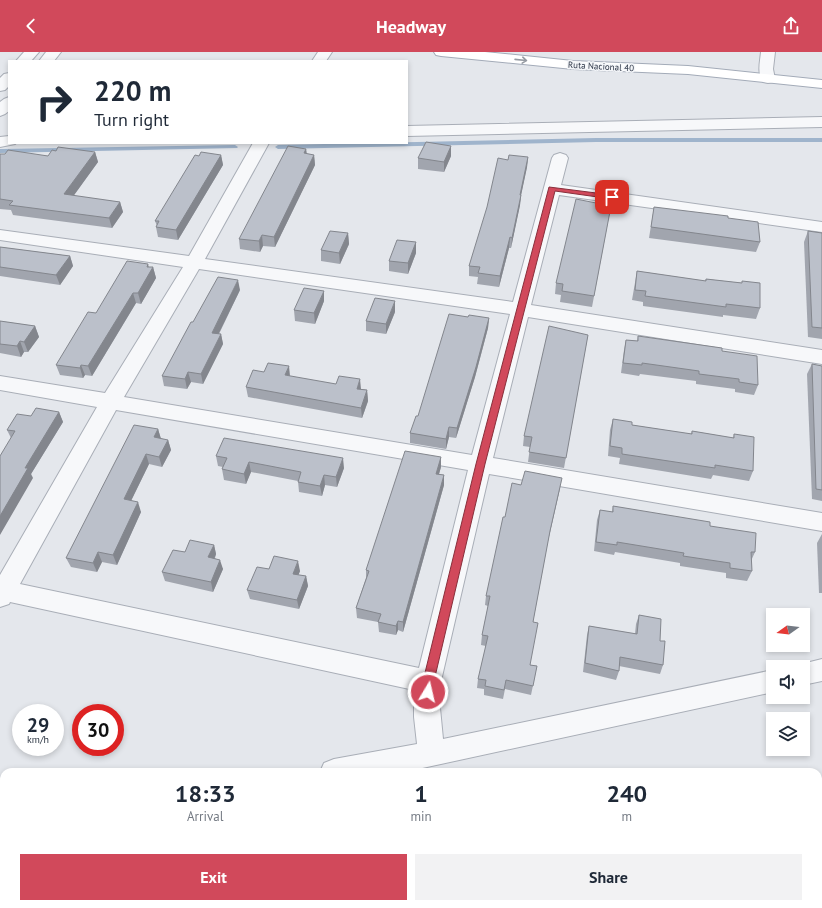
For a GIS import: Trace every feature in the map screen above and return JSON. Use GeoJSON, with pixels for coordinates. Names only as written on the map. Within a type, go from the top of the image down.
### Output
{"type":"FeatureCollection","features":[{"type":"Feature","properties":{"kind":"main road","name":"Ruta Nacional 40"},"geometry":{"type":"LineString","coordinates":[[441,52],[573,65],[688,70],[822,84]]}},
{"type":"Feature","properties":{"kind":"main road","name":"Ruta Nacional 40"},"geometry":{"type":"LineString","coordinates":[[546,52],[633,61],[765,78]]}},
{"type":"Feature","properties":{"kind":"street"},"geometry":{"type":"LineString","coordinates":[[24,60],[32,52]]}},
{"type":"Feature","properties":{"kind":"street"},"geometry":{"type":"LineString","coordinates":[[47,60],[54,52]]}},
{"type":"Feature","properties":{"kind":"street"},"geometry":{"type":"LineString","coordinates":[[319,60],[325,52]]}},
{"type":"Feature","properties":{"kind":"street"},"geometry":{"type":"LineString","coordinates":[[765,78],[768,52]]}},
{"type":"Feature","properties":{"kind":"street"},"geometry":{"type":"LineString","coordinates":[[0,87],[8,78]]}},
{"type":"Feature","properties":{"kind":"street"},"geometry":{"type":"LineString","coordinates":[[0,111],[8,103]]}},
{"type":"Feature","properties":{"kind":"street"},"geometry":{"type":"LineString","coordinates":[[408,120],[822,113]]}},
{"type":"Feature","properties":{"kind":"street"},"geometry":{"type":"LineString","coordinates":[[408,131],[822,122]]}},
{"type":"Feature","properties":{"kind":"street"},"geometry":{"type":"LineString","coordinates":[[260,144],[194,263],[111,401],[1,593],[428,681]]}},
{"type":"Feature","properties":{"kind":"street"},"geometry":{"type":"LineString","coordinates":[[433,754],[426,704],[428,681],[519,309],[560,158]]}},
{"type":"Feature","properties":{"kind":"street"},"geometry":{"type":"LineString","coordinates":[[552,189],[822,227]]}},
{"type":"Feature","properties":{"kind":"street"},"geometry":{"type":"LineString","coordinates":[[0,235],[519,309],[822,357]]}},
{"type":"Feature","properties":{"kind":"street"},"geometry":{"type":"LineString","coordinates":[[0,383],[822,522]]}},
{"type":"Feature","properties":{"kind":"street"},"geometry":{"type":"LineString","coordinates":[[810,673],[822,670]]}},
{"type":"Feature","properties":{"kind":"street"},"geometry":{"type":"LineString","coordinates":[[356,768],[433,754],[766,683]]}},
{"type":"Feature","properties":{"kind":"building"},"geometry":{"type":"Polygon","coordinates":[[[426,142],[451,146],[444,162],[418,158],[426,142]]]}},
{"type":"Feature","properties":{"kind":"building"},"geometry":{"type":"Polygon","coordinates":[[[288,146],[306,149],[304,153],[314,155],[274,237],[262,235],[259,241],[239,239],[288,146]]]}},
{"type":"Feature","properties":{"kind":"building"},"geometry":{"type":"Polygon","coordinates":[[[58,147],[95,152],[64,194],[120,202],[109,218],[9,205],[13,201],[0,199],[0,154],[5,154],[8,150],[48,156],[52,150],[56,151],[58,147]]]}},
{"type":"Feature","properties":{"kind":"building"},"geometry":{"type":"Polygon","coordinates":[[[201,152],[221,155],[176,230],[156,227],[159,221],[155,221],[195,155],[199,156],[201,152]]]}},
{"type":"Feature","properties":{"kind":"building"},"geometry":{"type":"Polygon","coordinates":[[[509,155],[528,157],[512,238],[510,237],[500,276],[478,273],[480,267],[469,266],[487,207],[498,158],[508,160],[509,155]]]}},
{"type":"Feature","properties":{"kind":"building"},"geometry":{"type":"Polygon","coordinates":[[[576,199],[611,206],[594,296],[562,291],[563,284],[556,283],[576,199]]]}},
{"type":"Feature","properties":{"kind":"building"},"geometry":{"type":"Polygon","coordinates":[[[654,207],[728,216],[728,218],[758,222],[760,242],[651,227],[654,207]]]}},
{"type":"Feature","properties":{"kind":"building"},"geometry":{"type":"Polygon","coordinates":[[[330,231],[348,233],[339,253],[321,250],[330,231]]]}},
{"type":"Feature","properties":{"kind":"building"},"geometry":{"type":"Polygon","coordinates":[[[808,231],[822,233],[822,328],[812,327],[808,231]]]}},
{"type":"Feature","properties":{"kind":"building"},"geometry":{"type":"Polygon","coordinates":[[[397,240],[416,242],[408,263],[389,261],[397,240]]]}},
{"type":"Feature","properties":{"kind":"building"},"geometry":{"type":"Polygon","coordinates":[[[0,247],[70,256],[56,275],[0,267],[0,247]]]}},
{"type":"Feature","properties":{"kind":"building"},"geometry":{"type":"Polygon","coordinates":[[[127,261],[148,264],[147,267],[153,267],[138,293],[133,293],[88,366],[81,365],[80,368],[56,365],[88,312],[96,313],[127,261]]]}},
{"type":"Feature","properties":{"kind":"building"},"geometry":{"type":"Polygon","coordinates":[[[637,271],[706,281],[706,279],[742,283],[742,281],[760,283],[760,308],[726,304],[726,307],[645,296],[646,291],[635,290],[637,271]]]}},
{"type":"Feature","properties":{"kind":"building"},"geometry":{"type":"Polygon","coordinates":[[[218,277],[238,280],[212,333],[221,334],[201,374],[188,372],[185,379],[162,376],[191,322],[193,322],[218,277]]]}},
{"type":"Feature","properties":{"kind":"building"},"geometry":{"type":"Polygon","coordinates":[[[304,288],[324,291],[314,313],[294,310],[304,288]]]}},
{"type":"Feature","properties":{"kind":"building"},"geometry":{"type":"Polygon","coordinates":[[[375,298],[395,301],[386,324],[366,321],[375,298]]]}},
{"type":"Feature","properties":{"kind":"building"},"geometry":{"type":"Polygon","coordinates":[[[449,314],[489,318],[476,367],[457,428],[449,427],[446,439],[410,433],[416,416],[418,416],[449,314]]]}},
{"type":"Feature","properties":{"kind":"building"},"geometry":{"type":"Polygon","coordinates":[[[0,321],[35,326],[24,342],[20,341],[17,346],[0,344],[0,321]]]}},
{"type":"Feature","properties":{"kind":"building"},"geometry":{"type":"Polygon","coordinates":[[[549,326],[588,335],[566,458],[529,452],[532,437],[524,436],[549,326]]]}},
{"type":"Feature","properties":{"kind":"building"},"geometry":{"type":"Polygon","coordinates":[[[638,336],[722,348],[722,351],[757,356],[758,385],[739,382],[739,379],[699,374],[699,371],[642,363],[642,365],[623,363],[626,340],[638,341],[638,336]]]}},
{"type":"Feature","properties":{"kind":"building"},"geometry":{"type":"Polygon","coordinates":[[[268,363],[289,366],[285,375],[336,384],[339,376],[360,379],[357,389],[367,390],[361,408],[246,387],[253,370],[264,372],[268,363]]]}},
{"type":"Feature","properties":{"kind":"building"},"geometry":{"type":"Polygon","coordinates":[[[812,364],[822,366],[822,490],[816,489],[812,364]]]}},
{"type":"Feature","properties":{"kind":"building"},"geometry":{"type":"Polygon","coordinates":[[[36,408],[59,412],[25,468],[28,468],[0,516],[0,456],[15,431],[7,430],[17,414],[31,416],[36,408]]]}},
{"type":"Feature","properties":{"kind":"building"},"geometry":{"type":"Polygon","coordinates":[[[613,419],[632,422],[632,425],[692,434],[692,431],[734,438],[734,434],[754,437],[753,471],[715,465],[715,468],[622,454],[622,448],[610,446],[613,419]]]}},
{"type":"Feature","properties":{"kind":"building"},"geometry":{"type":"Polygon","coordinates":[[[134,425],[158,429],[154,437],[168,440],[159,457],[146,454],[124,499],[138,502],[113,555],[98,552],[93,563],[66,558],[134,425]]]}},
{"type":"Feature","properties":{"kind":"building"},"geometry":{"type":"Polygon","coordinates":[[[224,438],[343,458],[336,477],[324,475],[320,486],[298,482],[301,472],[249,462],[244,474],[222,469],[227,458],[216,456],[224,438]]]}},
{"type":"Feature","properties":{"kind":"building"},"geometry":{"type":"Polygon","coordinates":[[[405,451],[441,457],[436,474],[444,475],[403,622],[398,621],[396,626],[378,622],[381,614],[356,608],[369,571],[366,570],[405,451]]]}},
{"type":"Feature","properties":{"kind":"building"},"geometry":{"type":"Polygon","coordinates":[[[525,471],[562,478],[550,531],[533,622],[538,623],[530,665],[537,666],[533,686],[506,680],[504,690],[485,686],[486,680],[478,679],[488,636],[482,635],[490,596],[486,596],[503,517],[505,517],[512,483],[521,485],[525,471]]]}},
{"type":"Feature","properties":{"kind":"building"},"geometry":{"type":"Polygon","coordinates":[[[613,506],[710,522],[710,526],[756,533],[755,552],[751,552],[752,571],[730,568],[730,563],[683,556],[684,553],[617,542],[617,545],[596,542],[600,510],[613,512],[613,506]]]}},
{"type":"Feature","properties":{"kind":"building"},"geometry":{"type":"Polygon","coordinates":[[[190,540],[214,545],[208,557],[220,560],[211,582],[162,572],[173,550],[185,552],[190,540]]]}},
{"type":"Feature","properties":{"kind":"building"},"geometry":{"type":"Polygon","coordinates":[[[274,556],[298,561],[293,574],[306,576],[297,600],[247,590],[257,567],[269,569],[274,556]]]}},
{"type":"Feature","properties":{"kind":"building"},"geometry":{"type":"Polygon","coordinates":[[[639,615],[661,619],[660,641],[665,641],[663,665],[620,657],[619,671],[585,663],[589,626],[637,634],[639,615]]]}},
{"type":"Feature","properties":{"kind":"waterway"},"geometry":{"type":"LineString","coordinates":[[278,147],[596,140],[822,140]]}},
{"type":"Feature","properties":{"kind":"waterway"},"geometry":{"type":"LineString","coordinates":[[0,151],[235,147]]}},
{"type":"Feature","properties":{"kind":"route"},"geometry":{"type":"LineString","coordinates":[[428,692],[428,681],[480,464],[519,309],[552,189],[612,197]]}}]}
